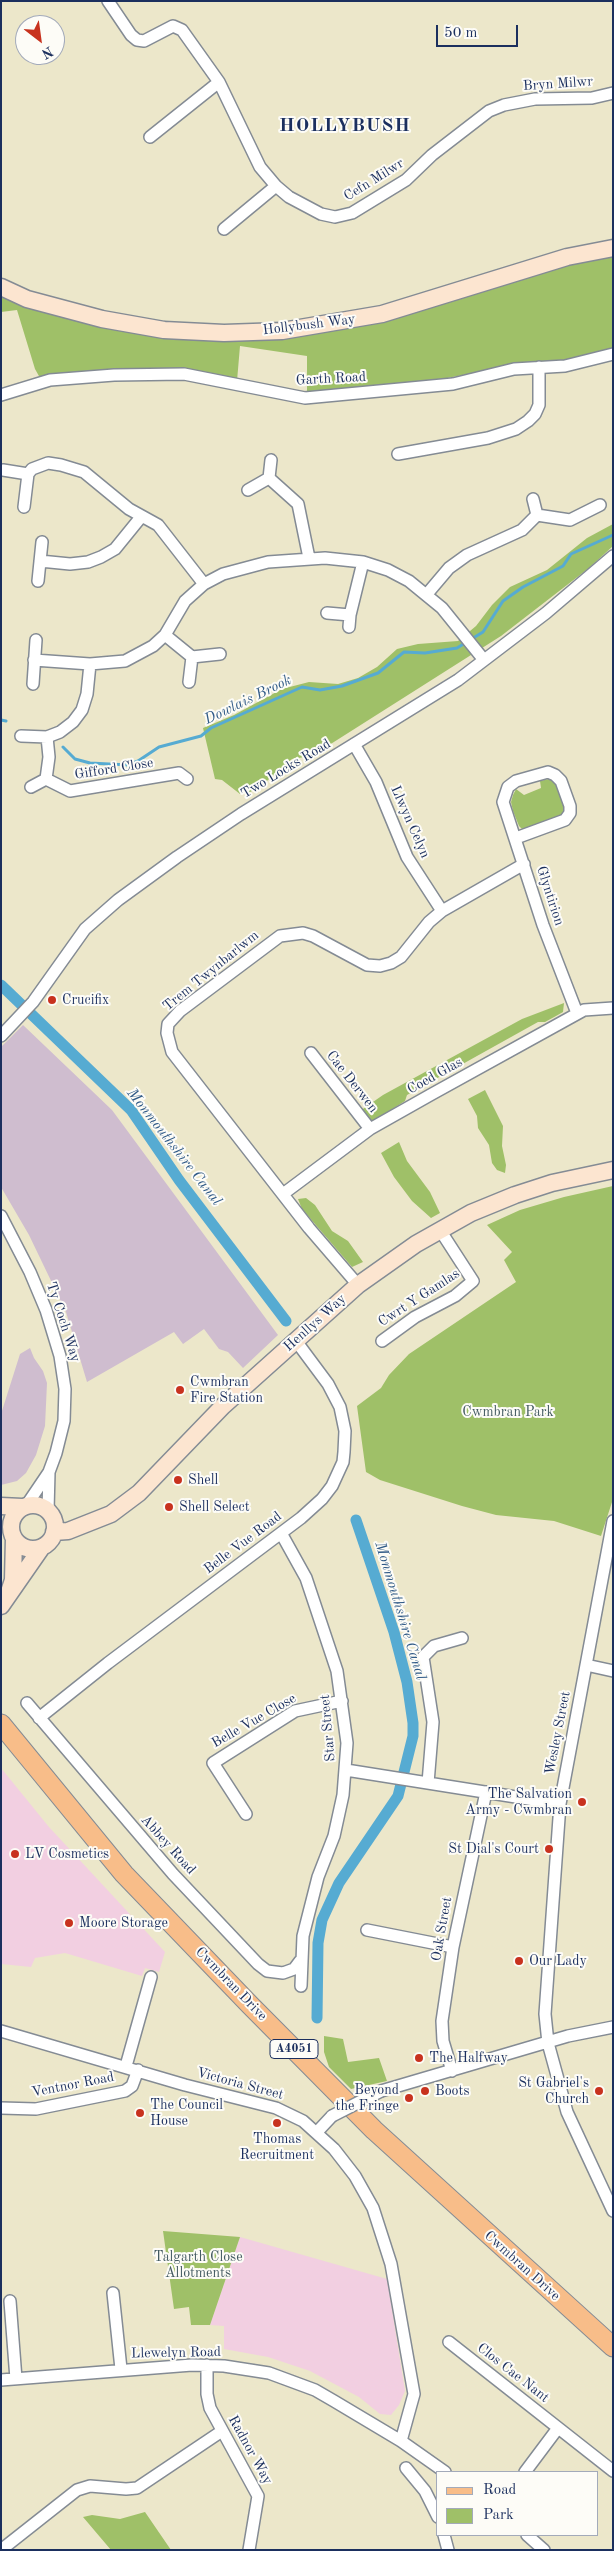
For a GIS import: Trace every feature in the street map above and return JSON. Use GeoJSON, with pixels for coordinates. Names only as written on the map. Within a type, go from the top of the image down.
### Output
{"type":"FeatureCollection","features":[{"type":"Feature","properties":{"kind":"main road","name":"Cwmbran Drive"},"geometry":{"type":"LineString","coordinates":[[1,1724],[124,1874],[250,2005],[374,2130],[613,2347]]}},
{"type":"Feature","properties":{"kind":"street","name":"Cefn Milwr"},"geometry":{"type":"LineString","coordinates":[[108,1],[131,35],[137,40],[144,41],[162,30],[173,26],[182,30],[219,82],[260,167],[276,186],[289,197],[321,214],[335,217],[352,213],[406,180],[455,136],[489,111],[504,105]]}},
{"type":"Feature","properties":{"kind":"street"},"geometry":{"type":"LineString","coordinates":[[150,137],[219,82]]}},
{"type":"Feature","properties":{"kind":"street","name":"Bryn Milwr"},"geometry":{"type":"LineString","coordinates":[[504,105],[535,99],[592,98],[613,93]]}},
{"type":"Feature","properties":{"kind":"street"},"geometry":{"type":"LineString","coordinates":[[224,229],[276,186]]}},
{"type":"Feature","properties":{"kind":"street","name":"Hollybush Way"},"geometry":{"type":"LineString","coordinates":[[1,288],[28,299],[102,319],[164,330],[224,333],[282,331],[382,314],[566,257],[613,248]]}},
{"type":"Feature","properties":{"kind":"street","name":"Garth Road"},"geometry":{"type":"LineString","coordinates":[[1,395],[50,380],[114,375],[184,374],[305,398],[454,384],[514,369],[565,366],[613,354]]}},
{"type":"Feature","properties":{"kind":"street"},"geometry":{"type":"LineString","coordinates":[[398,454],[417,456],[488,438],[509,432],[528,421],[539,405],[539,367]]}},
{"type":"Feature","properties":{"kind":"street"},"geometry":{"type":"LineString","coordinates":[[269,478],[271,460]]}},
{"type":"Feature","properties":{"kind":"street"},"geometry":{"type":"LineString","coordinates":[[24,507],[28,474],[32,469],[48,464],[74,468],[93,479],[141,517],[158,525],[204,584]]}},
{"type":"Feature","properties":{"kind":"street"},"geometry":{"type":"LineString","coordinates":[[4,470],[28,474]]}},
{"type":"Feature","properties":{"kind":"street"},"geometry":{"type":"LineString","coordinates":[[248,490],[269,478]]}},
{"type":"Feature","properties":{"kind":"street"},"geometry":{"type":"LineString","coordinates":[[269,478],[298,504],[309,558]]}},
{"type":"Feature","properties":{"kind":"street"},"geometry":{"type":"LineString","coordinates":[[534,498],[537,516]]}},
{"type":"Feature","properties":{"kind":"street"},"geometry":{"type":"LineString","coordinates":[[427,594],[449,568],[467,555],[522,530],[537,516],[570,520],[600,505]]}},
{"type":"Feature","properties":{"kind":"street"},"geometry":{"type":"LineString","coordinates":[[40,561],[70,564],[88,562],[101,557],[115,549],[141,517]]}},
{"type":"Feature","properties":{"kind":"street"},"geometry":{"type":"LineString","coordinates":[[38,581],[42,542]]}},
{"type":"Feature","properties":{"kind":"street","name":"Two Locks Road"},"geometry":{"type":"LineString","coordinates":[[1,1036],[33,1002],[85,929],[118,900],[176,857],[233,819],[458,680],[546,613],[613,556]]}},
{"type":"Feature","properties":{"kind":"street"},"geometry":{"type":"LineString","coordinates":[[34,660],[90,664],[125,660],[153,646],[165,635],[186,601],[204,584],[223,574],[244,567],[268,562],[309,558],[363,562],[388,570],[427,594],[454,621],[484,660]]}},
{"type":"Feature","properties":{"kind":"street"},"geometry":{"type":"LineString","coordinates":[[349,627],[350,614],[363,562]]}},
{"type":"Feature","properties":{"kind":"street"},"geometry":{"type":"LineString","coordinates":[[327,613],[350,614]]}},
{"type":"Feature","properties":{"kind":"street"},"geometry":{"type":"LineString","coordinates":[[165,635],[192,657],[220,654]]}},
{"type":"Feature","properties":{"kind":"street"},"geometry":{"type":"LineString","coordinates":[[33,684],[36,640]]}},
{"type":"Feature","properties":{"kind":"street"},"geometry":{"type":"LineString","coordinates":[[189,682],[192,657]]}},
{"type":"Feature","properties":{"kind":"street"},"geometry":{"type":"LineString","coordinates":[[20,736],[47,737],[60,732],[73,722],[82,710],[87,694],[90,664]]}},
{"type":"Feature","properties":{"kind":"street"},"geometry":{"type":"LineString","coordinates":[[31,787],[46,779],[49,756],[47,737]]}},
{"type":"Feature","properties":{"kind":"street","name":"Llwyn Celyn"},"geometry":{"type":"LineString","coordinates":[[354,744],[376,782],[407,857],[442,911]]}},
{"type":"Feature","properties":{"kind":"street","name":"Glyntirion"},"geometry":{"type":"LineString","coordinates":[[516,838],[565,820],[570,813],[570,806],[562,781],[555,774],[548,772],[516,781],[508,787],[503,802],[543,925],[577,1013]]}},
{"type":"Feature","properties":{"kind":"street","name":"Gifford Close"},"geometry":{"type":"LineString","coordinates":[[46,779],[70,791],[179,773],[187,779]]}},
{"type":"Feature","properties":{"kind":"street","name":"Trem Twynbarlwm"},"geometry":{"type":"LineString","coordinates":[[358,1285],[283,1194],[172,1052],[166,1033],[168,1024],[180,1011],[280,936],[303,933],[313,936],[367,965],[380,966],[401,957],[429,922],[442,911],[524,864]]}},
{"type":"Feature","properties":{"kind":"street","name":"Coed Glas"},"geometry":{"type":"LineString","coordinates":[[283,1194],[370,1130],[577,1013],[584,1010],[613,1008]]}},
{"type":"Feature","properties":{"kind":"street","name":"Cae Derwen"},"geometry":{"type":"LineString","coordinates":[[311,1053],[370,1130]]}},
{"type":"Feature","properties":{"kind":"street","name":"Henllys Way"},"geometry":{"type":"LineString","coordinates":[[54,1532],[68,1531],[111,1514],[139,1493],[223,1406],[358,1285],[394,1258],[471,1213],[522,1193],[613,1170]]}},
{"type":"Feature","properties":{"kind":"street","name":"Ty Coch Way"},"geometry":{"type":"LineString","coordinates":[[1,1216],[40,1294],[58,1345],[63,1372],[64,1421],[62,1434],[49,1472],[24,1507]]}},
{"type":"Feature","properties":{"kind":"street","name":"Cwrt Y Gamlas"},"geometry":{"type":"LineString","coordinates":[[382,1341],[415,1317],[455,1296],[473,1281],[440,1230]]}},
{"type":"Feature","properties":{"kind":"street","name":"Belle Vue Road"},"geometry":{"type":"LineString","coordinates":[[39,1718],[108,1663],[281,1533],[322,1499],[338,1474],[344,1452],[343,1420],[336,1396],[296,1341]]}},
{"type":"Feature","properties":{"kind":"street","name":"Ty Coch Way"},"geometry":{"type":"LineString","coordinates":[[48,1511],[49,1472]]}},
{"type":"Feature","properties":{"kind":"street"},"geometry":{"type":"LineString","coordinates":[[1,1506],[37,1506],[48,1511],[52,1517],[54,1532],[52,1538],[42,1547],[5,1601]]}},
{"type":"Feature","properties":{"kind":"street"},"geometry":{"type":"LineString","coordinates":[[5,1601],[12,1580],[9,1534],[11,1522],[24,1507]]}},
{"type":"Feature","properties":{"kind":"street","name":"Wesley Street"},"geometry":{"type":"LineString","coordinates":[[612,1529],[560,1804],[545,2014],[548,2042],[572,2125],[613,2211]]}},
{"type":"Feature","properties":{"kind":"street","name":"Star Street"},"geometry":{"type":"LineString","coordinates":[[281,1533],[311,1591],[337,1671],[347,1743],[346,1770],[336,1828],[318,1877],[303,1936],[300,1960],[301,1986]]}},
{"type":"Feature","properties":{"kind":"street"},"geometry":{"type":"LineString","coordinates":[[9,1534],[23,1547],[30,1549],[42,1547]]}},
{"type":"Feature","properties":{"kind":"street"},"geometry":{"type":"LineString","coordinates":[[428,1783],[433,1722],[423,1657],[434,1646],[462,1638]]}},
{"type":"Feature","properties":{"kind":"street"},"geometry":{"type":"LineString","coordinates":[[586,1665],[613,1671]]}},
{"type":"Feature","properties":{"kind":"street","name":"Belle Vue Close"},"geometry":{"type":"LineString","coordinates":[[246,1814],[212,1763],[295,1711],[342,1701]]}},
{"type":"Feature","properties":{"kind":"street","name":"Abbey Road"},"geometry":{"type":"LineString","coordinates":[[27,1703],[173,1874],[258,1964],[267,1971],[283,1974],[294,1969],[300,1960]]}},
{"type":"Feature","properties":{"kind":"street"},"geometry":{"type":"LineString","coordinates":[[346,1770],[560,1804]]}},
{"type":"Feature","properties":{"kind":"street","name":"Oak Street"},"geometry":{"type":"LineString","coordinates":[[452,2071],[444,2046],[442,2028],[453,1946],[486,1792]]}},
{"type":"Feature","properties":{"kind":"street"},"geometry":{"type":"LineString","coordinates":[[367,1930],[453,1946]]}},
{"type":"Feature","properties":{"kind":"street"},"geometry":{"type":"LineString","coordinates":[[126,2066],[151,1977]]}},
{"type":"Feature","properties":{"kind":"street"},"geometry":{"type":"LineString","coordinates":[[317,2132],[332,2116],[381,2091],[548,2042],[613,2027]]}},
{"type":"Feature","properties":{"kind":"street","name":"Victoria Street"},"geometry":{"type":"LineString","coordinates":[[1,2031],[276,2108],[303,2121],[343,2158],[360,2184],[377,2216],[387,2247],[414,2387],[414,2401],[401,2442]]}},
{"type":"Feature","properties":{"kind":"street","name":"Ventnor Road"},"geometry":{"type":"LineString","coordinates":[[1,2108],[36,2108],[125,2091],[132,2086],[138,2070]]}},
{"type":"Feature","properties":{"kind":"street"},"geometry":{"type":"LineString","coordinates":[[113,2293],[121,2369]]}},
{"type":"Feature","properties":{"kind":"street"},"geometry":{"type":"LineString","coordinates":[[10,2301],[16,2379]]}},
{"type":"Feature","properties":{"kind":"street","name":"Clos Cae Nant"},"geometry":{"type":"LineString","coordinates":[[449,2342],[613,2471]]}},
{"type":"Feature","properties":{"kind":"street","name":"Llewelyn Road"},"geometry":{"type":"LineString","coordinates":[[1,2380],[121,2369],[207,2365],[245,2368],[294,2381],[334,2401],[401,2442],[444,2471]]}},
{"type":"Feature","properties":{"kind":"street","name":"Radnor Way"},"geometry":{"type":"LineString","coordinates":[[207,2365],[208,2404],[258,2496],[249,2550]]}},
{"type":"Feature","properties":{"kind":"street"},"geometry":{"type":"LineString","coordinates":[[525,2471],[558,2428]]}},
{"type":"Feature","properties":{"kind":"street"},"geometry":{"type":"LineString","coordinates":[[1,2550],[76,2490],[90,2486],[136,2488],[222,2431]]}},
{"type":"Feature","properties":{"kind":"street"},"geometry":{"type":"LineString","coordinates":[[406,2468],[425,2491],[436,2513]]}},
{"type":"Feature","properties":{"kind":"street"},"geometry":{"type":"LineString","coordinates":[[445,2536],[448,2550]]}},
{"type":"Feature","properties":{"kind":"street"},"geometry":{"type":"LineString","coordinates":[[528,2536],[544,2550]]}},
{"type":"Feature","properties":{"kind":"shaded area"},"geometry":{"type":"Polygon","coordinates":[[[23,1025],[112,1110],[278,1335],[243,1368],[228,1352],[219,1349],[204,1329],[183,1344],[174,1332],[87,1382],[66,1312],[29,1235],[1,1187],[1,1047],[23,1025]]]}},
{"type":"Feature","properties":{"kind":"shaded area"},"geometry":{"type":"Polygon","coordinates":[[[30,1348],[43,1371],[47,1383],[45,1426],[36,1455],[26,1473],[17,1481],[1,1485],[1,1414],[20,1354],[30,1348]]]}},
{"type":"Feature","properties":{"kind":"shaded area"},"geometry":{"type":"Polygon","coordinates":[[[1,1768],[49,1827],[165,1952],[159,1972],[145,1968],[142,1976],[65,1953],[35,1958],[31,1967],[1,1964],[1,1768]]]}},
{"type":"Feature","properties":{"kind":"shaded area"},"geometry":{"type":"Polygon","coordinates":[[[240,2237],[387,2279],[405,2391],[399,2405],[391,2415],[380,2414],[359,2397],[310,2371],[268,2357],[224,2349],[224,2326],[210,2325],[240,2237]]]}},
{"type":"Feature","properties":{"kind":"green space"},"geometry":{"type":"Polygon","coordinates":[[[613,257],[613,351],[573,359],[519,364],[432,381],[307,397],[307,356],[240,346],[237,381],[200,375],[44,385],[35,369],[17,310],[1,312],[1,293],[16,300],[264,339],[570,264],[613,257]]]}},
{"type":"Feature","properties":{"kind":"green space"},"geometry":{"type":"Polygon","coordinates":[[[613,524],[613,546],[589,568],[501,636],[326,747],[305,757],[292,759],[260,787],[248,793],[240,794],[222,780],[215,779],[203,728],[234,715],[282,689],[309,682],[338,684],[358,678],[377,667],[397,649],[418,644],[458,641],[476,626],[492,605],[510,587],[547,570],[587,538],[613,524]]]}},
{"type":"Feature","properties":{"kind":"green space"},"geometry":{"type":"Polygon","coordinates":[[[549,779],[556,784],[564,808],[562,815],[523,830],[519,826],[511,802],[516,789],[524,795],[541,788],[540,781],[549,779]]]}},
{"type":"Feature","properties":{"kind":"green space"},"geometry":{"type":"Polygon","coordinates":[[[564,1003],[563,1012],[545,1022],[538,1022],[407,1095],[405,1101],[369,1124],[360,1111],[383,1095],[522,1019],[564,1003]]]}},
{"type":"Feature","properties":{"kind":"green space"},"geometry":{"type":"Polygon","coordinates":[[[485,1090],[503,1126],[502,1146],[506,1165],[505,1173],[497,1170],[492,1163],[489,1145],[478,1128],[477,1116],[468,1099],[485,1090]]]}},
{"type":"Feature","properties":{"kind":"green space"},"geometry":{"type":"Polygon","coordinates":[[[399,1142],[407,1161],[430,1192],[440,1213],[431,1218],[412,1201],[394,1177],[381,1153],[399,1142]]]}},
{"type":"Feature","properties":{"kind":"green space","name":"Cwmbran Park"},"geometry":{"type":"Polygon","coordinates":[[[613,1186],[613,1499],[601,1536],[554,1521],[496,1515],[462,1506],[380,1480],[366,1472],[357,1406],[381,1388],[389,1375],[409,1354],[516,1282],[504,1260],[512,1252],[487,1225],[520,1210],[564,1197],[613,1186]]]}},
{"type":"Feature","properties":{"kind":"green space"},"geometry":{"type":"Polygon","coordinates":[[[306,1198],[315,1205],[332,1231],[348,1241],[363,1262],[352,1267],[302,1209],[298,1199],[306,1198]]]}},
{"type":"Feature","properties":{"kind":"green space"},"geometry":{"type":"Polygon","coordinates":[[[324,2036],[343,2039],[348,2062],[379,2058],[387,2081],[351,2089],[329,2067],[324,2052],[324,2036]]]}},
{"type":"Feature","properties":{"kind":"green space","name":"Talgarth Close Allotments"},"geometry":{"type":"Polygon","coordinates":[[[163,2231],[240,2237],[210,2325],[191,2325],[189,2307],[174,2309],[163,2231]]]}},
{"type":"Feature","properties":{"kind":"green space"},"geometry":{"type":"Polygon","coordinates":[[[145,2512],[171,2550],[111,2550],[83,2517],[92,2515],[120,2519],[145,2512]]]}},
{"type":"Feature","properties":{"kind":"waterway","name":"Dowlais Brook"},"geometry":{"type":"LineString","coordinates":[[63,747],[75,759],[90,763],[128,765],[138,761],[159,747],[201,736],[211,728],[302,687],[320,690],[342,686],[378,673],[404,652],[425,653],[457,648],[483,632],[503,601],[523,587],[563,566],[571,554],[613,535]]}},
{"type":"Feature","properties":{"kind":"waterway","name":"Dowlais Brook"},"geometry":{"type":"LineString","coordinates":[[1,720],[6,721]]}},
{"type":"Feature","properties":{"kind":"waterway","name":"Monmouthshire Canal"},"geometry":{"type":"LineString","coordinates":[[1,985],[131,1110],[179,1180],[286,1321]]}},
{"type":"Feature","properties":{"kind":"waterway","name":"Monmouthshire Canal"},"geometry":{"type":"LineString","coordinates":[[317,2018],[318,1943],[322,1920],[339,1883],[398,1796],[413,1736],[407,1682],[394,1632],[356,1520]]}},
{"type":"Feature","properties":{"kind":"place","name":"Crucifix"},"geometry":{"type":"Point","coordinates":[52,1000]}},
{"type":"Feature","properties":{"kind":"place","name":"Cwmbran Fire Station"},"geometry":{"type":"Point","coordinates":[180,1390]}},
{"type":"Feature","properties":{"kind":"place","name":"Shell"},"geometry":{"type":"Point","coordinates":[178,1480]}},
{"type":"Feature","properties":{"kind":"place","name":"Shell Select"},"geometry":{"type":"Point","coordinates":[169,1507]}},
{"type":"Feature","properties":{"kind":"place","name":"The Salvation Army - Cwmbran"},"geometry":{"type":"Point","coordinates":[582,1802]}},
{"type":"Feature","properties":{"kind":"place","name":"St Dial's Court"},"geometry":{"type":"Point","coordinates":[549,1849]}},
{"type":"Feature","properties":{"kind":"place","name":"LV Cosmetics"},"geometry":{"type":"Point","coordinates":[15,1854]}},
{"type":"Feature","properties":{"kind":"place","name":"Moore Storage"},"geometry":{"type":"Point","coordinates":[69,1923]}},
{"type":"Feature","properties":{"kind":"place","name":"Our Lady"},"geometry":{"type":"Point","coordinates":[519,1961]}},
{"type":"Feature","properties":{"kind":"place","name":"The Halfway"},"geometry":{"type":"Point","coordinates":[419,2058]}},
{"type":"Feature","properties":{"kind":"place","name":"Boots"},"geometry":{"type":"Point","coordinates":[425,2091]}},
{"type":"Feature","properties":{"kind":"place","name":"St Gabriel's Church"},"geometry":{"type":"Point","coordinates":[599,2091]}},
{"type":"Feature","properties":{"kind":"place","name":"Beyond the Fringe"},"geometry":{"type":"Point","coordinates":[409,2098]}},
{"type":"Feature","properties":{"kind":"place","name":"The Council House"},"geometry":{"type":"Point","coordinates":[140,2113]}},
{"type":"Feature","properties":{"kind":"place","name":"Thomas Recruitment"},"geometry":{"type":"Point","coordinates":[277,2123]}},
{"type":"Feature","properties":{"kind":"district","name":"HOLLYBUSH"},"geometry":{"type":"Point","coordinates":[345,126]}}]}
